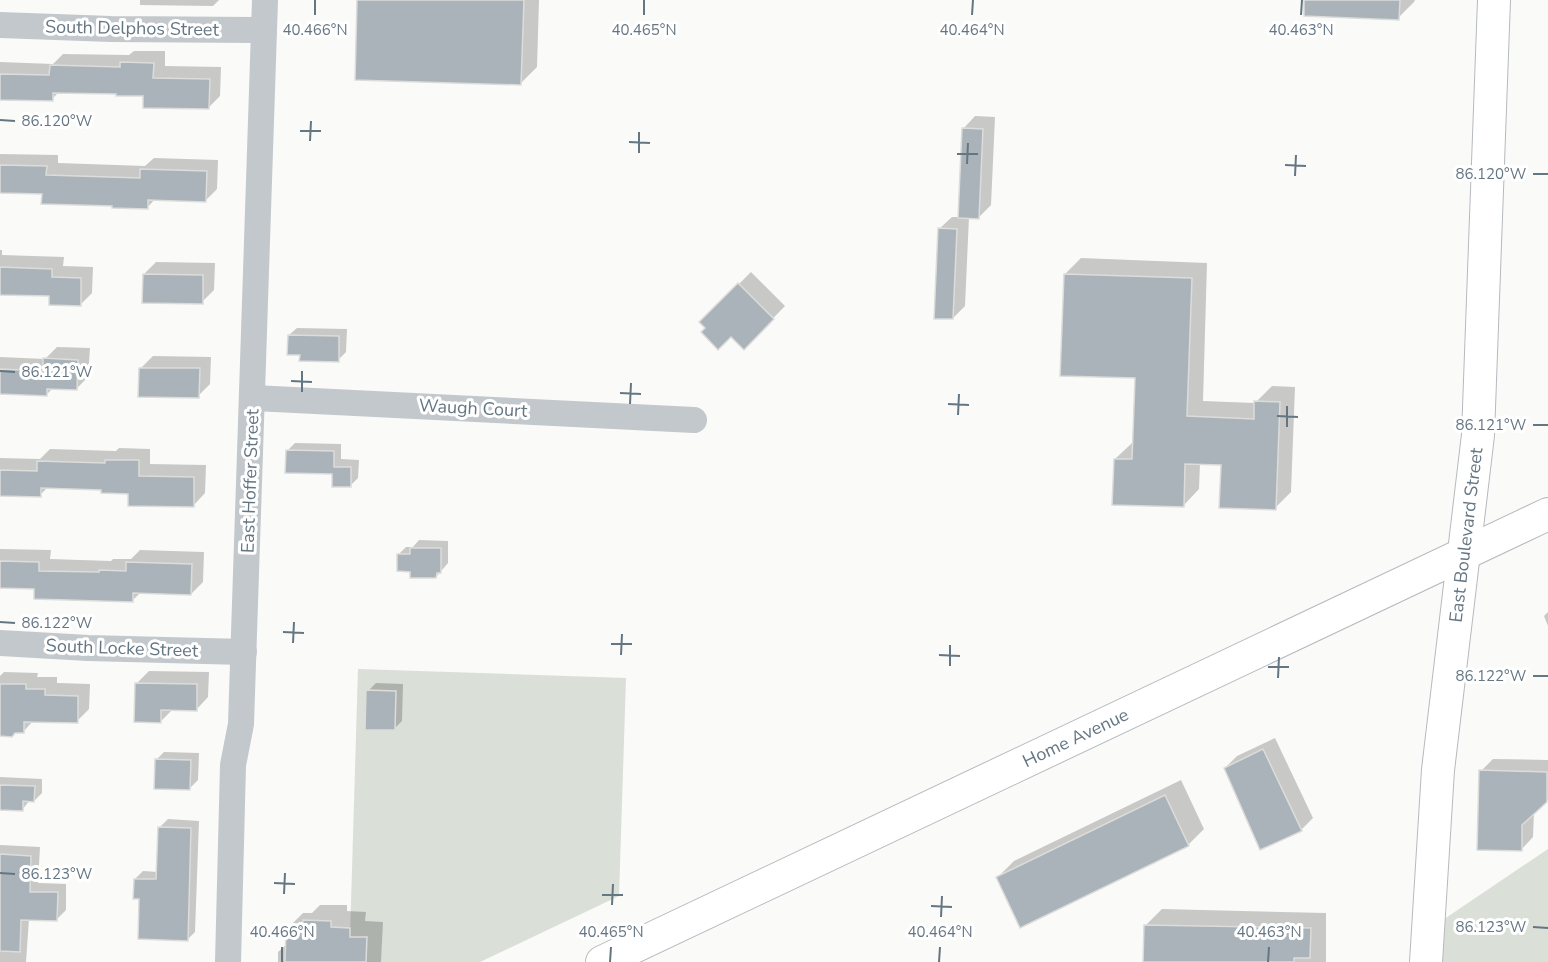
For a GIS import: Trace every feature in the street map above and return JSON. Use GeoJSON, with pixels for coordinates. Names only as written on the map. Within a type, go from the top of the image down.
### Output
{"type":"FeatureCollection","features":[{"type":"Feature","properties":{"kind":"main road","name":"East Boulevard Street"},"geometry":{"type":"LineString","coordinates":[[1426,962],[1438,770],[1478,435],[1494,0]]}},
{"type":"Feature","properties":{"kind":"main road","name":"Home Avenue"},"geometry":{"type":"LineString","coordinates":[[602,962],[1548,514]]}},
{"type":"Feature","properties":{"kind":"street","name":"East Hoffer Street"},"geometry":{"type":"LineString","coordinates":[[228,962],[233,765],[241,724],[244,652],[265,0]]}},
{"type":"Feature","properties":{"kind":"street","name":"South Delphos Street"},"geometry":{"type":"LineString","coordinates":[[0,25],[111,29],[264,30]]}},
{"type":"Feature","properties":{"kind":"street","name":"Waugh Court"},"geometry":{"type":"LineString","coordinates":[[252,398],[694,420]]}},
{"type":"Feature","properties":{"kind":"street","name":"South Locke Street"},"geometry":{"type":"LineString","coordinates":[[0,643],[244,652]]}},
{"type":"Feature","properties":{"kind":"shaded area"},"geometry":{"type":"Polygon","coordinates":[[[358,669],[626,678],[619,896],[480,962],[366,962],[367,937],[350,937],[358,669]]]}},
{"type":"Feature","properties":{"kind":"shaded area"},"geometry":{"type":"Polygon","coordinates":[[[1548,849],[1548,962],[1426,962],[1428,930],[1548,849]]]}},
{"type":"Feature","properties":{"kind":"building"},"geometry":{"type":"Polygon","coordinates":[[[357,0],[524,0],[521,85],[355,80],[357,0]]]}},
{"type":"Feature","properties":{"kind":"building"},"geometry":{"type":"Polygon","coordinates":[[[1304,0],[1400,0],[1399,20],[1304,16],[1304,0]]]}},
{"type":"Feature","properties":{"kind":"building"},"geometry":{"type":"Polygon","coordinates":[[[120,62],[154,63],[153,78],[210,79],[209,109],[143,108],[143,96],[116,96],[116,94],[53,93],[53,101],[0,100],[0,74],[49,75],[50,65],[120,67],[120,62]]]}},
{"type":"Feature","properties":{"kind":"building"},"geometry":{"type":"Polygon","coordinates":[[[962,128],[983,129],[979,219],[958,218],[962,128]]]}},
{"type":"Feature","properties":{"kind":"building"},"geometry":{"type":"Polygon","coordinates":[[[0,165],[47,166],[46,175],[140,178],[140,169],[207,171],[206,202],[148,200],[148,209],[41,204],[42,194],[0,193],[0,165]]]}},
{"type":"Feature","properties":{"kind":"building"},"geometry":{"type":"Polygon","coordinates":[[[938,228],[957,229],[953,319],[934,319],[938,228]]]}},
{"type":"Feature","properties":{"kind":"building"},"geometry":{"type":"Polygon","coordinates":[[[0,267],[52,269],[52,277],[81,278],[81,306],[49,305],[49,296],[0,295],[0,267]]]}},
{"type":"Feature","properties":{"kind":"building"},"geometry":{"type":"Polygon","coordinates":[[[143,274],[203,275],[203,304],[142,303],[143,274]]]}},
{"type":"Feature","properties":{"kind":"building"},"geometry":{"type":"Polygon","coordinates":[[[1064,274],[1192,278],[1187,416],[1254,419],[1254,401],[1280,402],[1276,510],[1219,508],[1221,465],[1185,464],[1184,507],[1112,505],[1114,459],[1132,459],[1135,378],[1060,376],[1064,274]]]}},
{"type":"Feature","properties":{"kind":"building"},"geometry":{"type":"Polygon","coordinates":[[[738,283],[774,319],[744,350],[731,337],[718,350],[701,332],[705,328],[699,322],[738,283]]]}},
{"type":"Feature","properties":{"kind":"building"},"geometry":{"type":"Polygon","coordinates":[[[288,335],[339,336],[339,362],[299,361],[300,355],[287,355],[288,335]]]}},
{"type":"Feature","properties":{"kind":"building"},"geometry":{"type":"Polygon","coordinates":[[[43,358],[78,360],[77,390],[47,389],[47,396],[0,394],[0,369],[43,371],[43,358]]]}},
{"type":"Feature","properties":{"kind":"building"},"geometry":{"type":"Polygon","coordinates":[[[139,368],[200,368],[199,398],[138,397],[139,368]]]}},
{"type":"Feature","properties":{"kind":"building"},"geometry":{"type":"Polygon","coordinates":[[[286,450],[334,451],[334,467],[351,467],[351,487],[332,487],[332,474],[285,473],[286,450]]]}},
{"type":"Feature","properties":{"kind":"building"},"geometry":{"type":"Polygon","coordinates":[[[105,460],[139,460],[139,476],[194,477],[194,507],[128,506],[128,494],[101,493],[101,490],[41,488],[41,497],[0,496],[0,470],[37,471],[37,461],[105,463],[105,460]]]}},
{"type":"Feature","properties":{"kind":"building"},"geometry":{"type":"Polygon","coordinates":[[[410,548],[441,548],[441,573],[437,573],[436,578],[410,578],[410,572],[397,571],[397,554],[410,554],[410,548]]]}},
{"type":"Feature","properties":{"kind":"building"},"geometry":{"type":"Polygon","coordinates":[[[0,561],[39,562],[39,571],[99,572],[99,570],[126,571],[126,562],[192,564],[191,595],[133,593],[133,602],[34,599],[34,589],[0,588],[0,561]]]}},
{"type":"Feature","properties":{"kind":"building"},"geometry":{"type":"Polygon","coordinates":[[[135,683],[197,684],[197,711],[161,710],[161,723],[134,722],[135,683]]]}},
{"type":"Feature","properties":{"kind":"building"},"geometry":{"type":"Polygon","coordinates":[[[0,684],[26,684],[26,689],[45,689],[45,695],[78,696],[78,723],[24,722],[24,733],[15,733],[12,737],[0,736],[0,684]]]}},
{"type":"Feature","properties":{"kind":"building"},"geometry":{"type":"Polygon","coordinates":[[[366,690],[396,691],[395,730],[365,730],[366,690]]]}},
{"type":"Feature","properties":{"kind":"building"},"geometry":{"type":"Polygon","coordinates":[[[1263,749],[1302,831],[1260,850],[1224,768],[1263,749]]]}},
{"type":"Feature","properties":{"kind":"building"},"geometry":{"type":"Polygon","coordinates":[[[155,759],[191,760],[190,790],[154,789],[155,759]]]}},
{"type":"Feature","properties":{"kind":"building"},"geometry":{"type":"Polygon","coordinates":[[[1479,770],[1547,772],[1547,802],[1522,825],[1522,851],[1477,850],[1479,770]]]}},
{"type":"Feature","properties":{"kind":"building"},"geometry":{"type":"Polygon","coordinates":[[[0,785],[35,786],[34,802],[23,801],[23,811],[0,810],[0,785]]]}},
{"type":"Feature","properties":{"kind":"building"},"geometry":{"type":"Polygon","coordinates":[[[1165,795],[1189,846],[1020,928],[996,877],[1165,795]]]}},
{"type":"Feature","properties":{"kind":"building"},"geometry":{"type":"Polygon","coordinates":[[[158,827],[191,828],[188,941],[138,939],[139,899],[133,899],[134,879],[156,879],[158,827]]]}},
{"type":"Feature","properties":{"kind":"building"},"geometry":{"type":"Polygon","coordinates":[[[0,854],[31,856],[30,892],[58,892],[57,921],[21,920],[20,952],[0,951],[0,854]]]}},
{"type":"Feature","properties":{"kind":"building"},"geometry":{"type":"Polygon","coordinates":[[[303,920],[331,921],[331,927],[350,928],[350,937],[367,937],[366,962],[285,962],[286,929],[303,929],[303,920]]]}},
{"type":"Feature","properties":{"kind":"building"},"geometry":{"type":"Polygon","coordinates":[[[1144,925],[1311,928],[1310,958],[1294,958],[1294,962],[1143,962],[1144,925]]]}}]}
